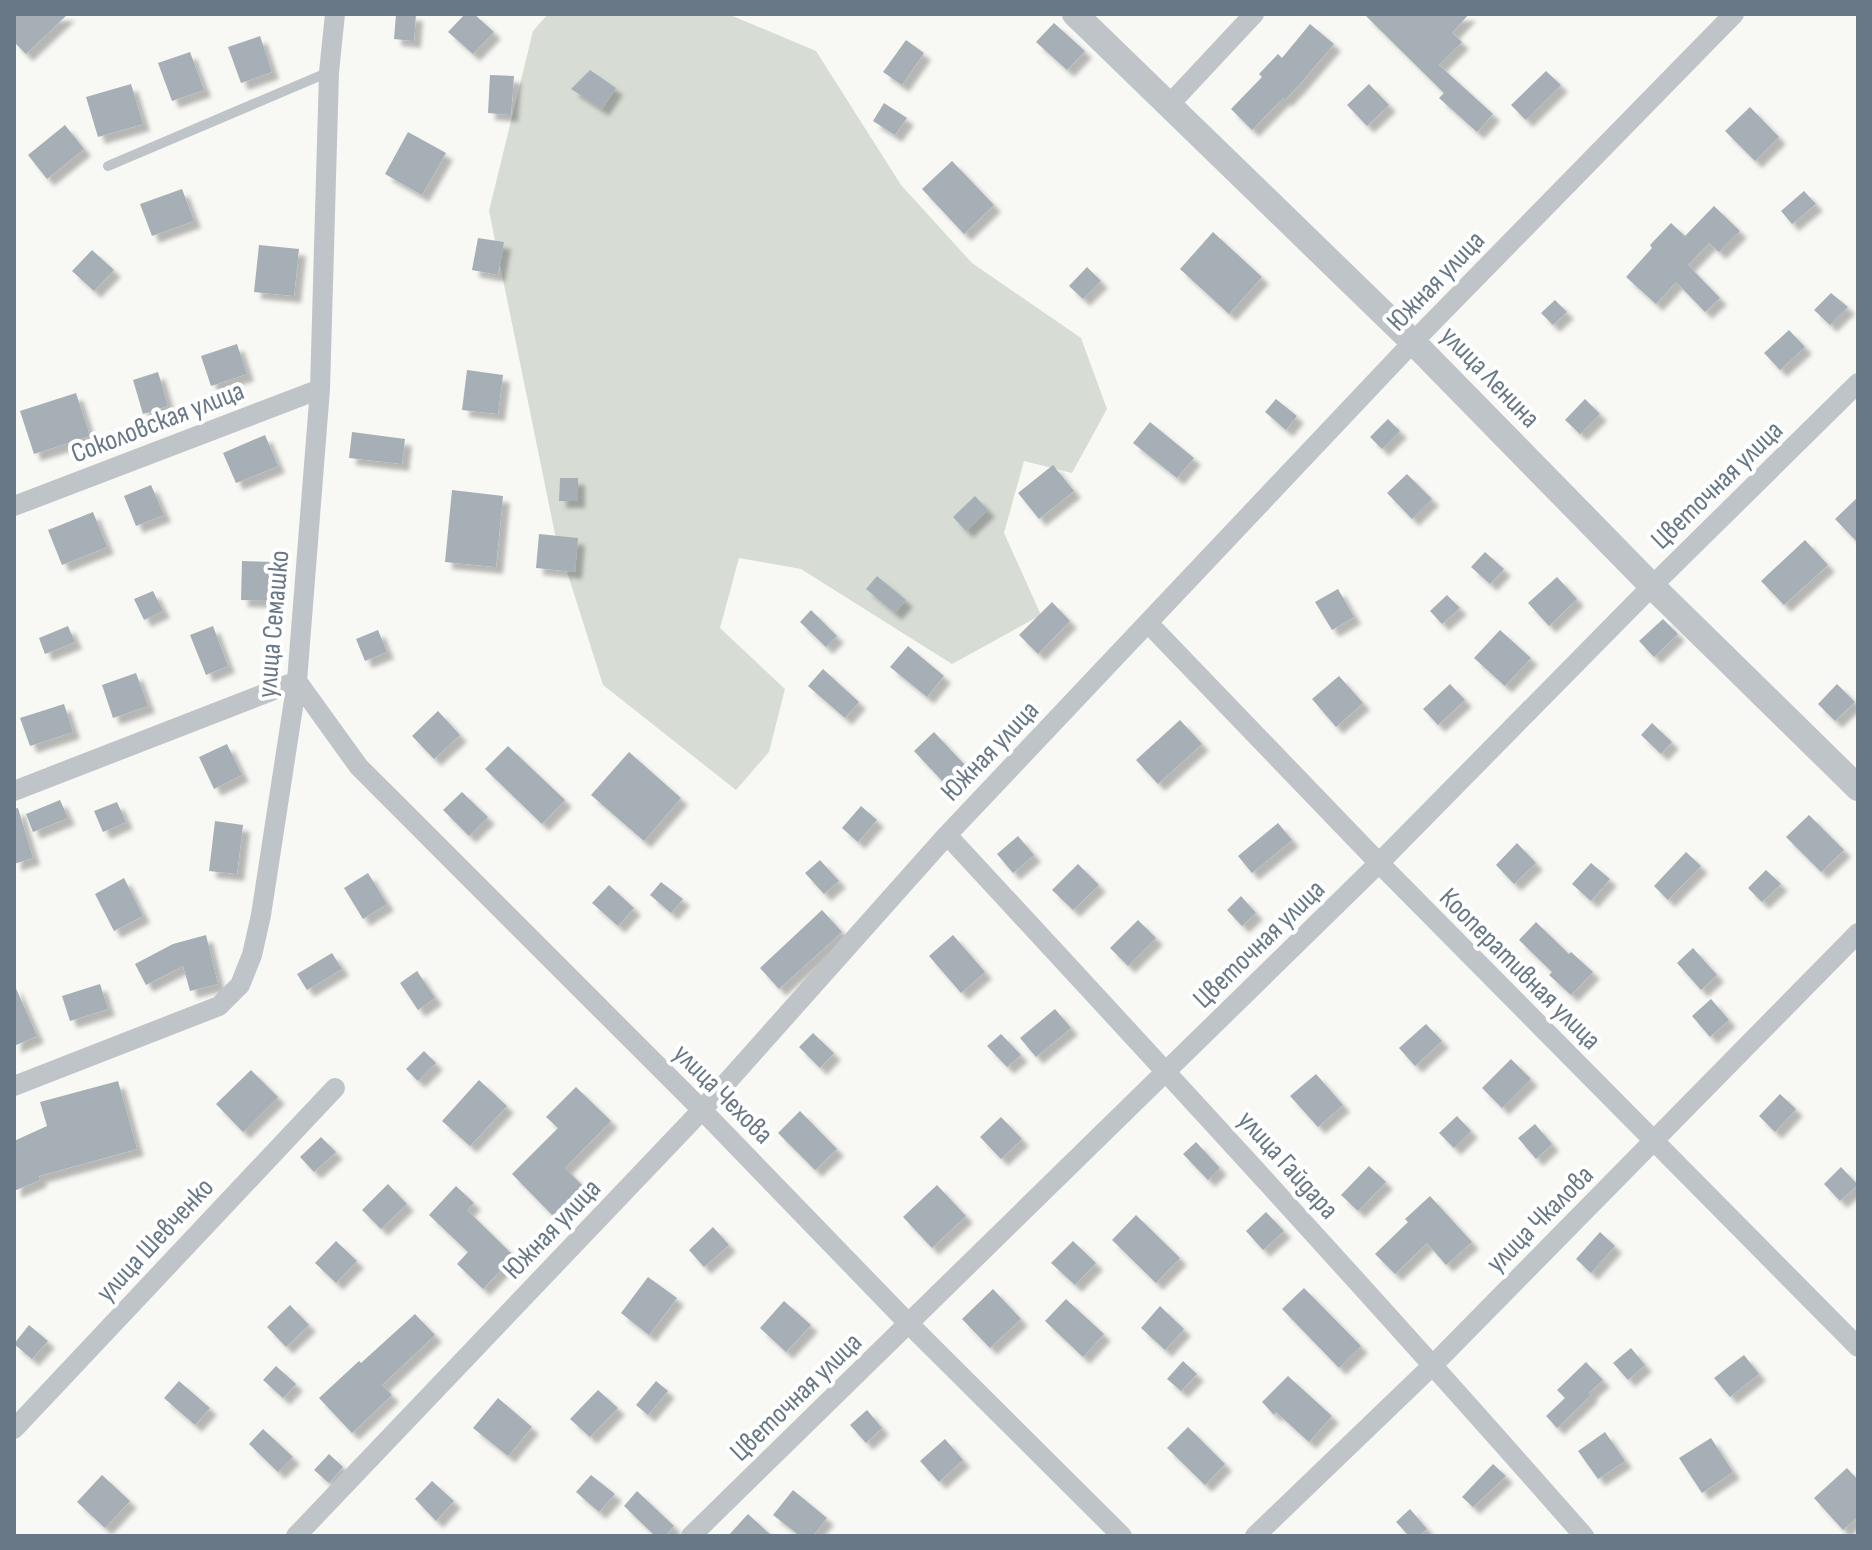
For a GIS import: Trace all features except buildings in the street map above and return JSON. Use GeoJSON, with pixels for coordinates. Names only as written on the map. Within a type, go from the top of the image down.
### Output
{"type":"FeatureCollection","features":[{"type":"Feature","properties":{"kind":"street","name":"улица Семашко"},"geometry":{"type":"LineString","coordinates":[[14,1086],[219,1006],[240,985],[252,955],[297,681],[320,389],[329,72],[335,14]]}},
{"type":"Feature","properties":{"kind":"street","name":"улица Ленина"},"geometry":{"type":"LineString","coordinates":[[1075,14],[1413,342],[1652,586],[1858,788]]}},
{"type":"Feature","properties":{"kind":"street"},"geometry":{"type":"LineString","coordinates":[[1168,106],[1254,14]]}},
{"type":"Feature","properties":{"kind":"street","name":"Южная улица"},"geometry":{"type":"LineString","coordinates":[[296,1536],[702,1110],[947,835],[1413,342],[1734,14]]}},
{"type":"Feature","properties":{"kind":"street","name":"Цветочная улица"},"geometry":{"type":"LineString","coordinates":[[691,1536],[1379,863],[1652,586],[1858,383]]}},
{"type":"Feature","properties":{"kind":"street","name":"Соколовская улица"},"geometry":{"type":"LineString","coordinates":[[14,506],[320,389]]}},
{"type":"Feature","properties":{"kind":"street","name":"Кооперативная улица"},"geometry":{"type":"LineString","coordinates":[[1149,624],[1379,863],[1858,1347]]}},
{"type":"Feature","properties":{"kind":"street"},"geometry":{"type":"LineString","coordinates":[[14,791],[297,681]]}},
{"type":"Feature","properties":{"kind":"street","name":"улица Чехова"},"geometry":{"type":"LineString","coordinates":[[297,681],[359,767],[1122,1536]]}},
{"type":"Feature","properties":{"kind":"street","name":"улица Гайдара"},"geometry":{"type":"LineString","coordinates":[[947,835],[1434,1364],[1584,1536]]}},
{"type":"Feature","properties":{"kind":"street","name":"улица Чкалова"},"geometry":{"type":"LineString","coordinates":[[1255,1536],[1434,1364],[1858,933]]}},
{"type":"Feature","properties":{"kind":"street","name":"улица Шевченко"},"geometry":{"type":"LineString","coordinates":[[14,1429],[335,1088]]}},
{"type":"Feature","properties":{"kind":"lane"},"geometry":{"type":"LineString","coordinates":[[108,166],[329,72]]}},
{"type":"Feature","properties":{"kind":"shaded area"},"geometry":{"type":"Polygon","coordinates":[[[548,14],[728,14],[816,51],[901,185],[972,263],[1081,338],[1107,409],[1072,473],[1024,461],[1004,533],[1041,615],[952,664],[801,569],[739,558],[720,628],[785,689],[769,752],[736,790],[603,685],[555,534],[489,211],[533,31],[548,14]]]}}]}
